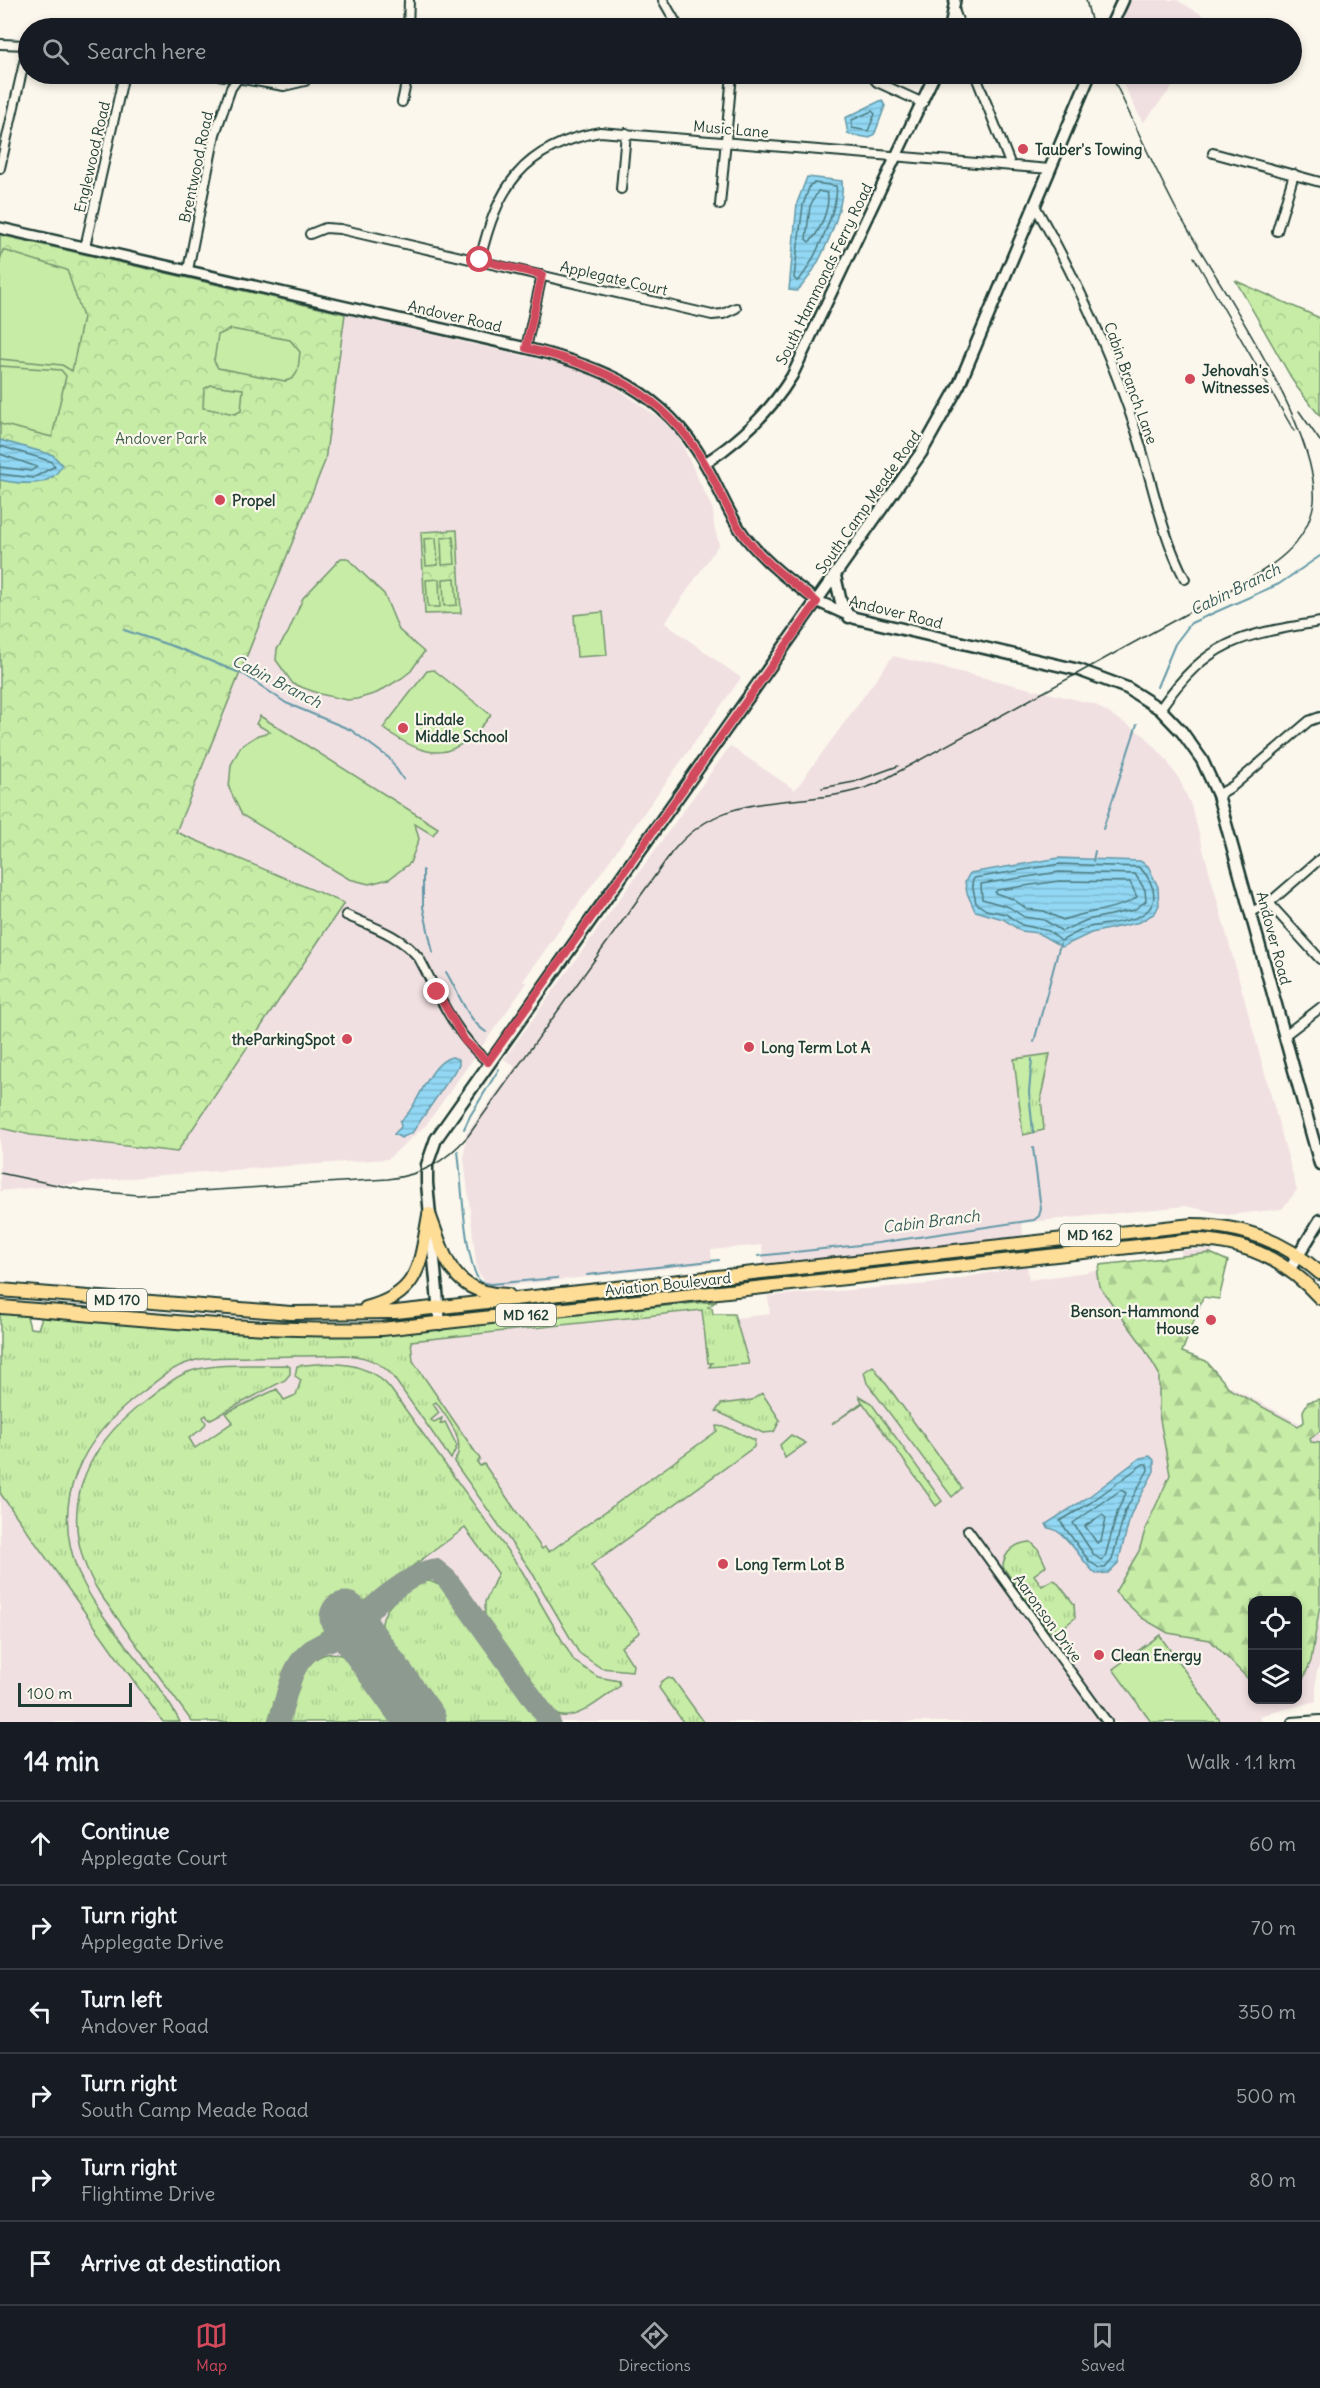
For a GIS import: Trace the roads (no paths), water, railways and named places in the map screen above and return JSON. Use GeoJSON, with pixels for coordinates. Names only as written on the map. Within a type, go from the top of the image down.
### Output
{"type":"FeatureCollection","features":[{"type":"Feature","properties":{"kind":"main road"},"geometry":{"type":"LineString","coordinates":[[1115,18],[1123,0]]}},
{"type":"Feature","properties":{"kind":"main road","name":"South Camp Meade Road"},"geometry":{"type":"LineString","coordinates":[[429,1214],[426,1170],[431,1152],[449,1117],[817,602],[921,453],[946,412],[1086,84]]}},
{"type":"Feature","properties":{"kind":"main road"},"geometry":{"type":"LineString","coordinates":[[835,576],[839,597],[849,617]]}},
{"type":"Feature","properties":{"kind":"main road","name":"Andover Road"},"geometry":{"type":"LineString","coordinates":[[817,602],[849,617],[1085,672],[1127,688],[1160,709],[1193,746],[1218,795],[1320,1164]]}},
{"type":"Feature","properties":{"kind":"main road"},"geometry":{"type":"LineString","coordinates":[[429,1214],[449,1267],[465,1284],[486,1293],[554,1296]]}},
{"type":"Feature","properties":{"kind":"main road","name":"MD 170"},"geometry":{"type":"LineString","coordinates":[[429,1214],[440,1324]]}},
{"type":"Feature","properties":{"kind":"main road","name":"MD 170"},"geometry":{"type":"LineString","coordinates":[[344,1314],[388,1302],[410,1284],[419,1268],[429,1214]]}},
{"type":"Feature","properties":{"kind":"main road"},"geometry":{"type":"LineString","coordinates":[[1290,1269],[1320,1220]]}},
{"type":"Feature","properties":{"kind":"main road","name":"Aviation Boulevard"},"geometry":{"type":"LineString","coordinates":[[0,1290],[223,1309],[344,1314],[438,1309],[1180,1226],[1215,1226],[1261,1237],[1299,1255],[1320,1273]]}},
{"type":"Feature","properties":{"kind":"main road"},"geometry":{"type":"LineString","coordinates":[[1056,1255],[1068,1238]]}},
{"type":"Feature","properties":{"kind":"main road","name":"Aviation Boulevard"},"geometry":{"type":"LineString","coordinates":[[0,1307],[280,1328],[347,1330],[440,1324],[1202,1240],[1250,1249],[1290,1269],[1320,1298]]}},
{"type":"Feature","properties":{"kind":"street"},"geometry":{"type":"LineString","coordinates":[[408,18],[409,0]]}},
{"type":"Feature","properties":{"kind":"street"},"geometry":{"type":"LineString","coordinates":[[663,0],[673,18]]}},
{"type":"Feature","properties":{"kind":"street"},"geometry":{"type":"LineString","coordinates":[[0,44],[18,45]]}},
{"type":"Feature","properties":{"kind":"street"},"geometry":{"type":"LineString","coordinates":[[0,168],[19,84]]}},
{"type":"Feature","properties":{"kind":"street","name":"Englewood Road"},"geometry":{"type":"LineString","coordinates":[[85,247],[122,84]]}},
{"type":"Feature","properties":{"kind":"street","name":"Brentwood Road"},"geometry":{"type":"LineString","coordinates":[[188,270],[215,134],[234,84]]}},
{"type":"Feature","properties":{"kind":"street"},"geometry":{"type":"LineString","coordinates":[[275,84],[284,86],[292,84]]}},
{"type":"Feature","properties":{"kind":"street"},"geometry":{"type":"LineString","coordinates":[[402,102],[406,84]]}},
{"type":"Feature","properties":{"kind":"street"},"geometry":{"type":"LineString","coordinates":[[720,205],[731,84]]}},
{"type":"Feature","properties":{"kind":"street"},"geometry":{"type":"LineString","coordinates":[[881,84],[923,103]]}},
{"type":"Feature","properties":{"kind":"street","name":"South Hammonds Ferry Road"},"geometry":{"type":"LineString","coordinates":[[705,463],[750,429],[782,393],[931,84]]}},
{"type":"Feature","properties":{"kind":"street"},"geometry":{"type":"LineString","coordinates":[[979,84],[1011,166]]}},
{"type":"Feature","properties":{"kind":"street","name":"Music Lane"},"geometry":{"type":"LineString","coordinates":[[480,260],[489,221],[499,197],[526,165],[558,144],[600,132],[1050,169]]}},
{"type":"Feature","properties":{"kind":"street"},"geometry":{"type":"LineString","coordinates":[[621,189],[626,133]]}},
{"type":"Feature","properties":{"kind":"street"},"geometry":{"type":"LineString","coordinates":[[1213,153],[1320,182]]}},
{"type":"Feature","properties":{"kind":"street"},"geometry":{"type":"LineString","coordinates":[[1277,231],[1294,174]]}},
{"type":"Feature","properties":{"kind":"street","name":"Cabin Branch Lane"},"geometry":{"type":"LineString","coordinates":[[1034,204],[1068,263],[1106,347],[1136,429],[1174,558],[1185,579]]}},
{"type":"Feature","properties":{"kind":"street","name":"Andover Road"},"geometry":{"type":"LineString","coordinates":[[0,228],[526,348],[596,367],[635,388],[677,424],[705,463],[745,537],[779,572],[817,602]]}},
{"type":"Feature","properties":{"kind":"street","name":"Applegate Court"},"geometry":{"type":"LineString","coordinates":[[310,234],[325,228],[340,229],[712,315],[723,314],[736,308]]}},
{"type":"Feature","properties":{"kind":"street"},"geometry":{"type":"LineString","coordinates":[[526,348],[542,275]]}},
{"type":"Feature","properties":{"kind":"street"},"geometry":{"type":"LineString","coordinates":[[1160,709],[1185,675],[1200,660],[1224,644],[1279,629],[1320,622]]}},
{"type":"Feature","properties":{"kind":"street"},"geometry":{"type":"LineString","coordinates":[[1218,795],[1233,786],[1309,721],[1320,717]]}},
{"type":"Feature","properties":{"kind":"street"},"geometry":{"type":"LineString","coordinates":[[1251,912],[1269,903],[1320,859]]}},
{"type":"Feature","properties":{"kind":"street"},"geometry":{"type":"LineString","coordinates":[[1269,903],[1320,959]]}},
{"type":"Feature","properties":{"kind":"street"},"geometry":{"type":"LineString","coordinates":[[346,915],[390,934],[410,948],[419,958],[458,1032],[472,1049],[488,1062]]}},
{"type":"Feature","properties":{"kind":"street"},"geometry":{"type":"LineString","coordinates":[[1285,1035],[1320,1008]]}},
{"type":"Feature","properties":{"kind":"street","name":"Aaronson Drive"},"geometry":{"type":"LineString","coordinates":[[968,1530],[1107,1722]]}},
{"type":"Feature","properties":{"kind":"street"},"geometry":{"type":"LineString","coordinates":[[1292,1722],[1320,1720]]}},
{"type":"Feature","properties":{"kind":"water"},"geometry":{"type":"Polygon","coordinates":[[[882,100],[885,106],[875,133],[870,138],[848,134],[845,118],[882,100]]]}},
{"type":"Feature","properties":{"kind":"water"},"geometry":{"type":"Polygon","coordinates":[[[807,177],[842,181],[842,193],[835,223],[822,255],[797,291],[789,290],[797,203],[807,177]]]}},
{"type":"Feature","properties":{"kind":"water"},"geometry":{"type":"Polygon","coordinates":[[[0,440],[53,455],[62,465],[57,473],[43,481],[17,483],[0,480],[0,440]]]}},
{"type":"Feature","properties":{"kind":"water"},"geometry":{"type":"Polygon","coordinates":[[[1059,858],[1140,861],[1148,866],[1158,887],[1159,905],[1155,913],[1140,922],[1091,933],[1062,947],[1038,933],[1021,931],[1003,919],[975,911],[965,882],[970,873],[1059,858]]]}},
{"type":"Feature","properties":{"kind":"water"},"geometry":{"type":"Polygon","coordinates":[[[452,1057],[459,1060],[459,1065],[412,1133],[401,1138],[394,1134],[401,1127],[400,1121],[412,1107],[429,1077],[444,1061],[452,1057]]]}},
{"type":"Feature","properties":{"kind":"water"},"geometry":{"type":"Polygon","coordinates":[[[1150,1456],[1154,1460],[1154,1471],[1131,1514],[1118,1563],[1108,1573],[1096,1574],[1061,1534],[1048,1528],[1046,1524],[1087,1498],[1140,1458],[1150,1456]]]}},
{"type":"Feature","properties":{"kind":"waterway","name":"Cabin Branch"},"geometry":{"type":"LineString","coordinates":[[1157,687],[1175,644],[1191,623],[1279,584],[1320,556]]}},
{"type":"Feature","properties":{"kind":"waterway","name":"Cabin Branch"},"geometry":{"type":"LineString","coordinates":[[124,630],[178,648],[245,675],[286,703],[351,730],[389,758],[403,779]]}},
{"type":"Feature","properties":{"kind":"waterway","name":"Cabin Branch"},"geometry":{"type":"LineString","coordinates":[[1103,829],[1137,724]]}},
{"type":"Feature","properties":{"kind":"waterway","name":"Cabin Branch"},"geometry":{"type":"LineString","coordinates":[[1093,861],[1095,851]]}},
{"type":"Feature","properties":{"kind":"waterway","name":"Cabin Branch"},"geometry":{"type":"LineString","coordinates":[[423,870],[423,907],[433,953]]}},
{"type":"Feature","properties":{"kind":"waterway","name":"Cabin Branch"},"geometry":{"type":"LineString","coordinates":[[1034,1042],[1060,944]]}},
{"type":"Feature","properties":{"kind":"waterway","name":"Cabin Branch"},"geometry":{"type":"LineString","coordinates":[[446,972],[468,1013],[486,1032]]}},
{"type":"Feature","properties":{"kind":"waterway","name":"Cabin Branch"},"geometry":{"type":"LineString","coordinates":[[1032,1059],[1029,1092],[1033,1132]]}},
{"type":"Feature","properties":{"kind":"waterway","name":"Cabin Branch"},"geometry":{"type":"LineString","coordinates":[[464,1129],[499,1069]]}},
{"type":"Feature","properties":{"kind":"waterway","name":"Cabin Branch"},"geometry":{"type":"LineString","coordinates":[[758,1256],[878,1243],[1034,1220],[1039,1216],[1041,1209],[1033,1148]]}},
{"type":"Feature","properties":{"kind":"waterway","name":"Cabin Branch"},"geometry":{"type":"LineString","coordinates":[[458,1151],[470,1257],[480,1282],[491,1284],[557,1278]]}},
{"type":"Feature","properties":{"kind":"waterway","name":"Cabin Branch"},"geometry":{"type":"LineString","coordinates":[[587,1275],[719,1260]]}},
{"type":"Feature","properties":{"kind":"tram line"},"geometry":{"type":"LineString","coordinates":[[1086,0],[1090,18]]}},
{"type":"Feature","properties":{"kind":"tram line"},"geometry":{"type":"LineString","coordinates":[[0,1173],[81,1190],[138,1195],[388,1179],[412,1174],[432,1166],[451,1153],[468,1136],[672,852],[694,830],[718,816],[742,807],[821,797],[876,784],[1237,586],[1263,571],[1286,553],[1304,531],[1314,502],[1311,471],[1300,434],[1262,353],[1176,209],[1116,84]]}},
{"type":"Feature","properties":{"kind":"tram line"},"geometry":{"type":"LineString","coordinates":[[1194,257],[1294,431]]}},
{"type":"Feature","properties":{"kind":"tram line"},"geometry":{"type":"LineString","coordinates":[[1299,411],[1320,441]]}},
{"type":"Feature","properties":{"kind":"tram line"},"geometry":{"type":"LineString","coordinates":[[822,788],[854,782],[898,766]]}},
{"type":"Feature","properties":{"kind":"place","name":"Tauber's Towing"},"geometry":{"type":"Point","coordinates":[1023,149]}},
{"type":"Feature","properties":{"kind":"place","name":"Jehovah's Witnesses"},"geometry":{"type":"Point","coordinates":[1190,379]}},
{"type":"Feature","properties":{"kind":"place","name":"Propel"},"geometry":{"type":"Point","coordinates":[220,500]}},
{"type":"Feature","properties":{"kind":"place","name":"Lindale Middle School"},"geometry":{"type":"Point","coordinates":[403,728]}},
{"type":"Feature","properties":{"kind":"place","name":"theParkingSpot"},"geometry":{"type":"Point","coordinates":[347,1039]}},
{"type":"Feature","properties":{"kind":"place","name":"Long Term Lot A"},"geometry":{"type":"Point","coordinates":[749,1047]}},
{"type":"Feature","properties":{"kind":"place","name":"Benson-Hammond House"},"geometry":{"type":"Point","coordinates":[1211,1320]}},
{"type":"Feature","properties":{"kind":"place","name":"Long Term Lot B"},"geometry":{"type":"Point","coordinates":[723,1564]}},
{"type":"Feature","properties":{"kind":"place","name":"Clean Energy"},"geometry":{"type":"Point","coordinates":[1099,1655]}},
{"type":"Feature","properties":{"kind":"park label","name":"Andover Park"},"geometry":{"type":"Point","coordinates":[161,438]}}]}
